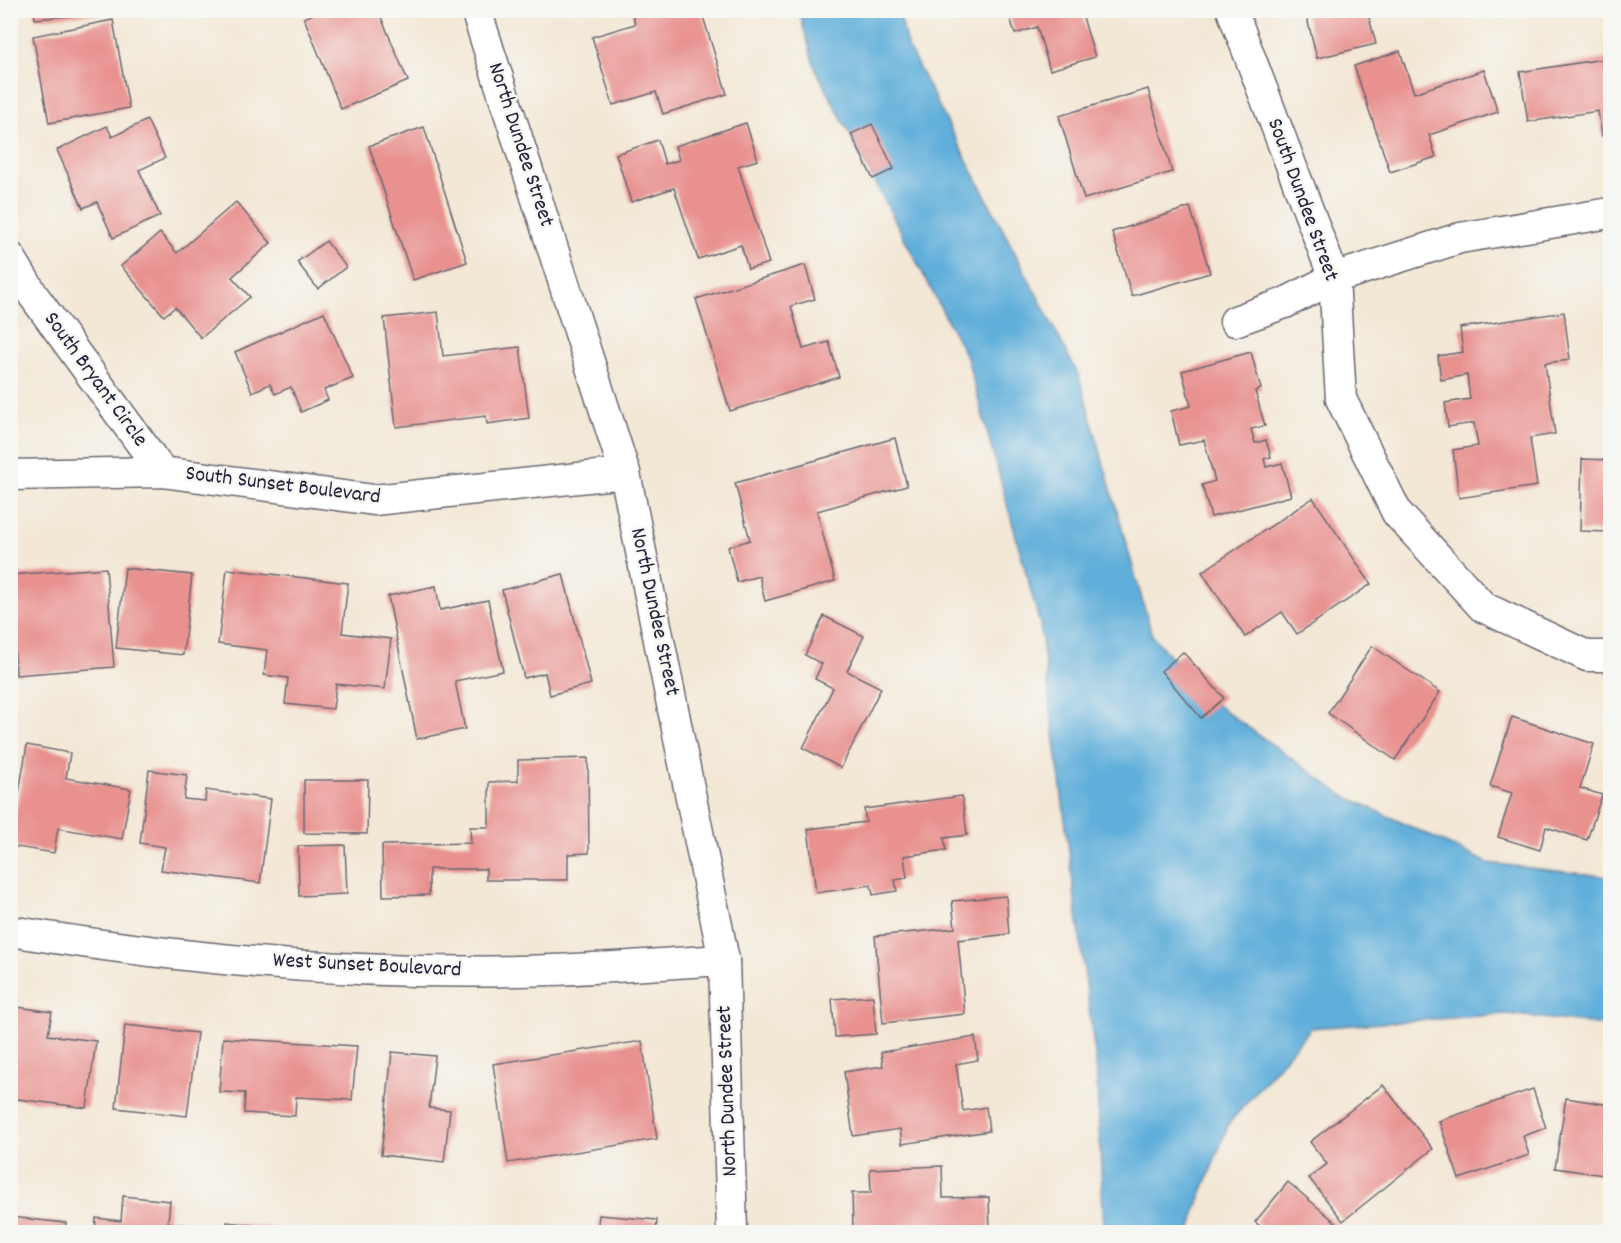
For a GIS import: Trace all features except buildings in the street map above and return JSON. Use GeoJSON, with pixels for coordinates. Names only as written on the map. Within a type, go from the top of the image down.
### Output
{"type":"FeatureCollection","features":[{"type":"Feature","properties":{"kind":"street","name":"North Dundee Street"},"geometry":{"type":"LineString","coordinates":[[476,10],[625,473],[724,960],[732,1233]]}},
{"type":"Feature","properties":{"kind":"street","name":"South Dundee Street"},"geometry":{"type":"LineString","coordinates":[[1233,10],[1334,278],[1341,399],[1397,513],[1483,607],[1587,656],[1611,656]]}},
{"type":"Feature","properties":{"kind":"street"},"geometry":{"type":"LineString","coordinates":[[1235,321],[1285,303],[1334,278],[1460,238],[1611,213]]}},
{"type":"Feature","properties":{"kind":"street","name":"South Bryant Circle"},"geometry":{"type":"LineString","coordinates":[[10,256],[33,295],[162,472]]}},
{"type":"Feature","properties":{"kind":"street","name":"South Sunset Boulevard"},"geometry":{"type":"LineString","coordinates":[[10,475],[162,472],[374,500],[625,473]]}},
{"type":"Feature","properties":{"kind":"street","name":"West Sunset Boulevard"},"geometry":{"type":"LineString","coordinates":[[10,931],[204,956],[371,969],[516,971],[724,960]]}},
{"type":"Feature","properties":{"kind":"water"},"geometry":{"type":"Polygon","coordinates":[[[799,11],[899,11],[907,45],[1079,376],[1152,635],[1203,695],[1341,794],[1488,863],[1610,877],[1610,1026],[1507,1014],[1311,1028],[1229,1123],[1197,1206],[1190,1232],[1104,1232],[1096,1063],[1040,624],[967,358],[815,68],[799,11]]]}}]}
